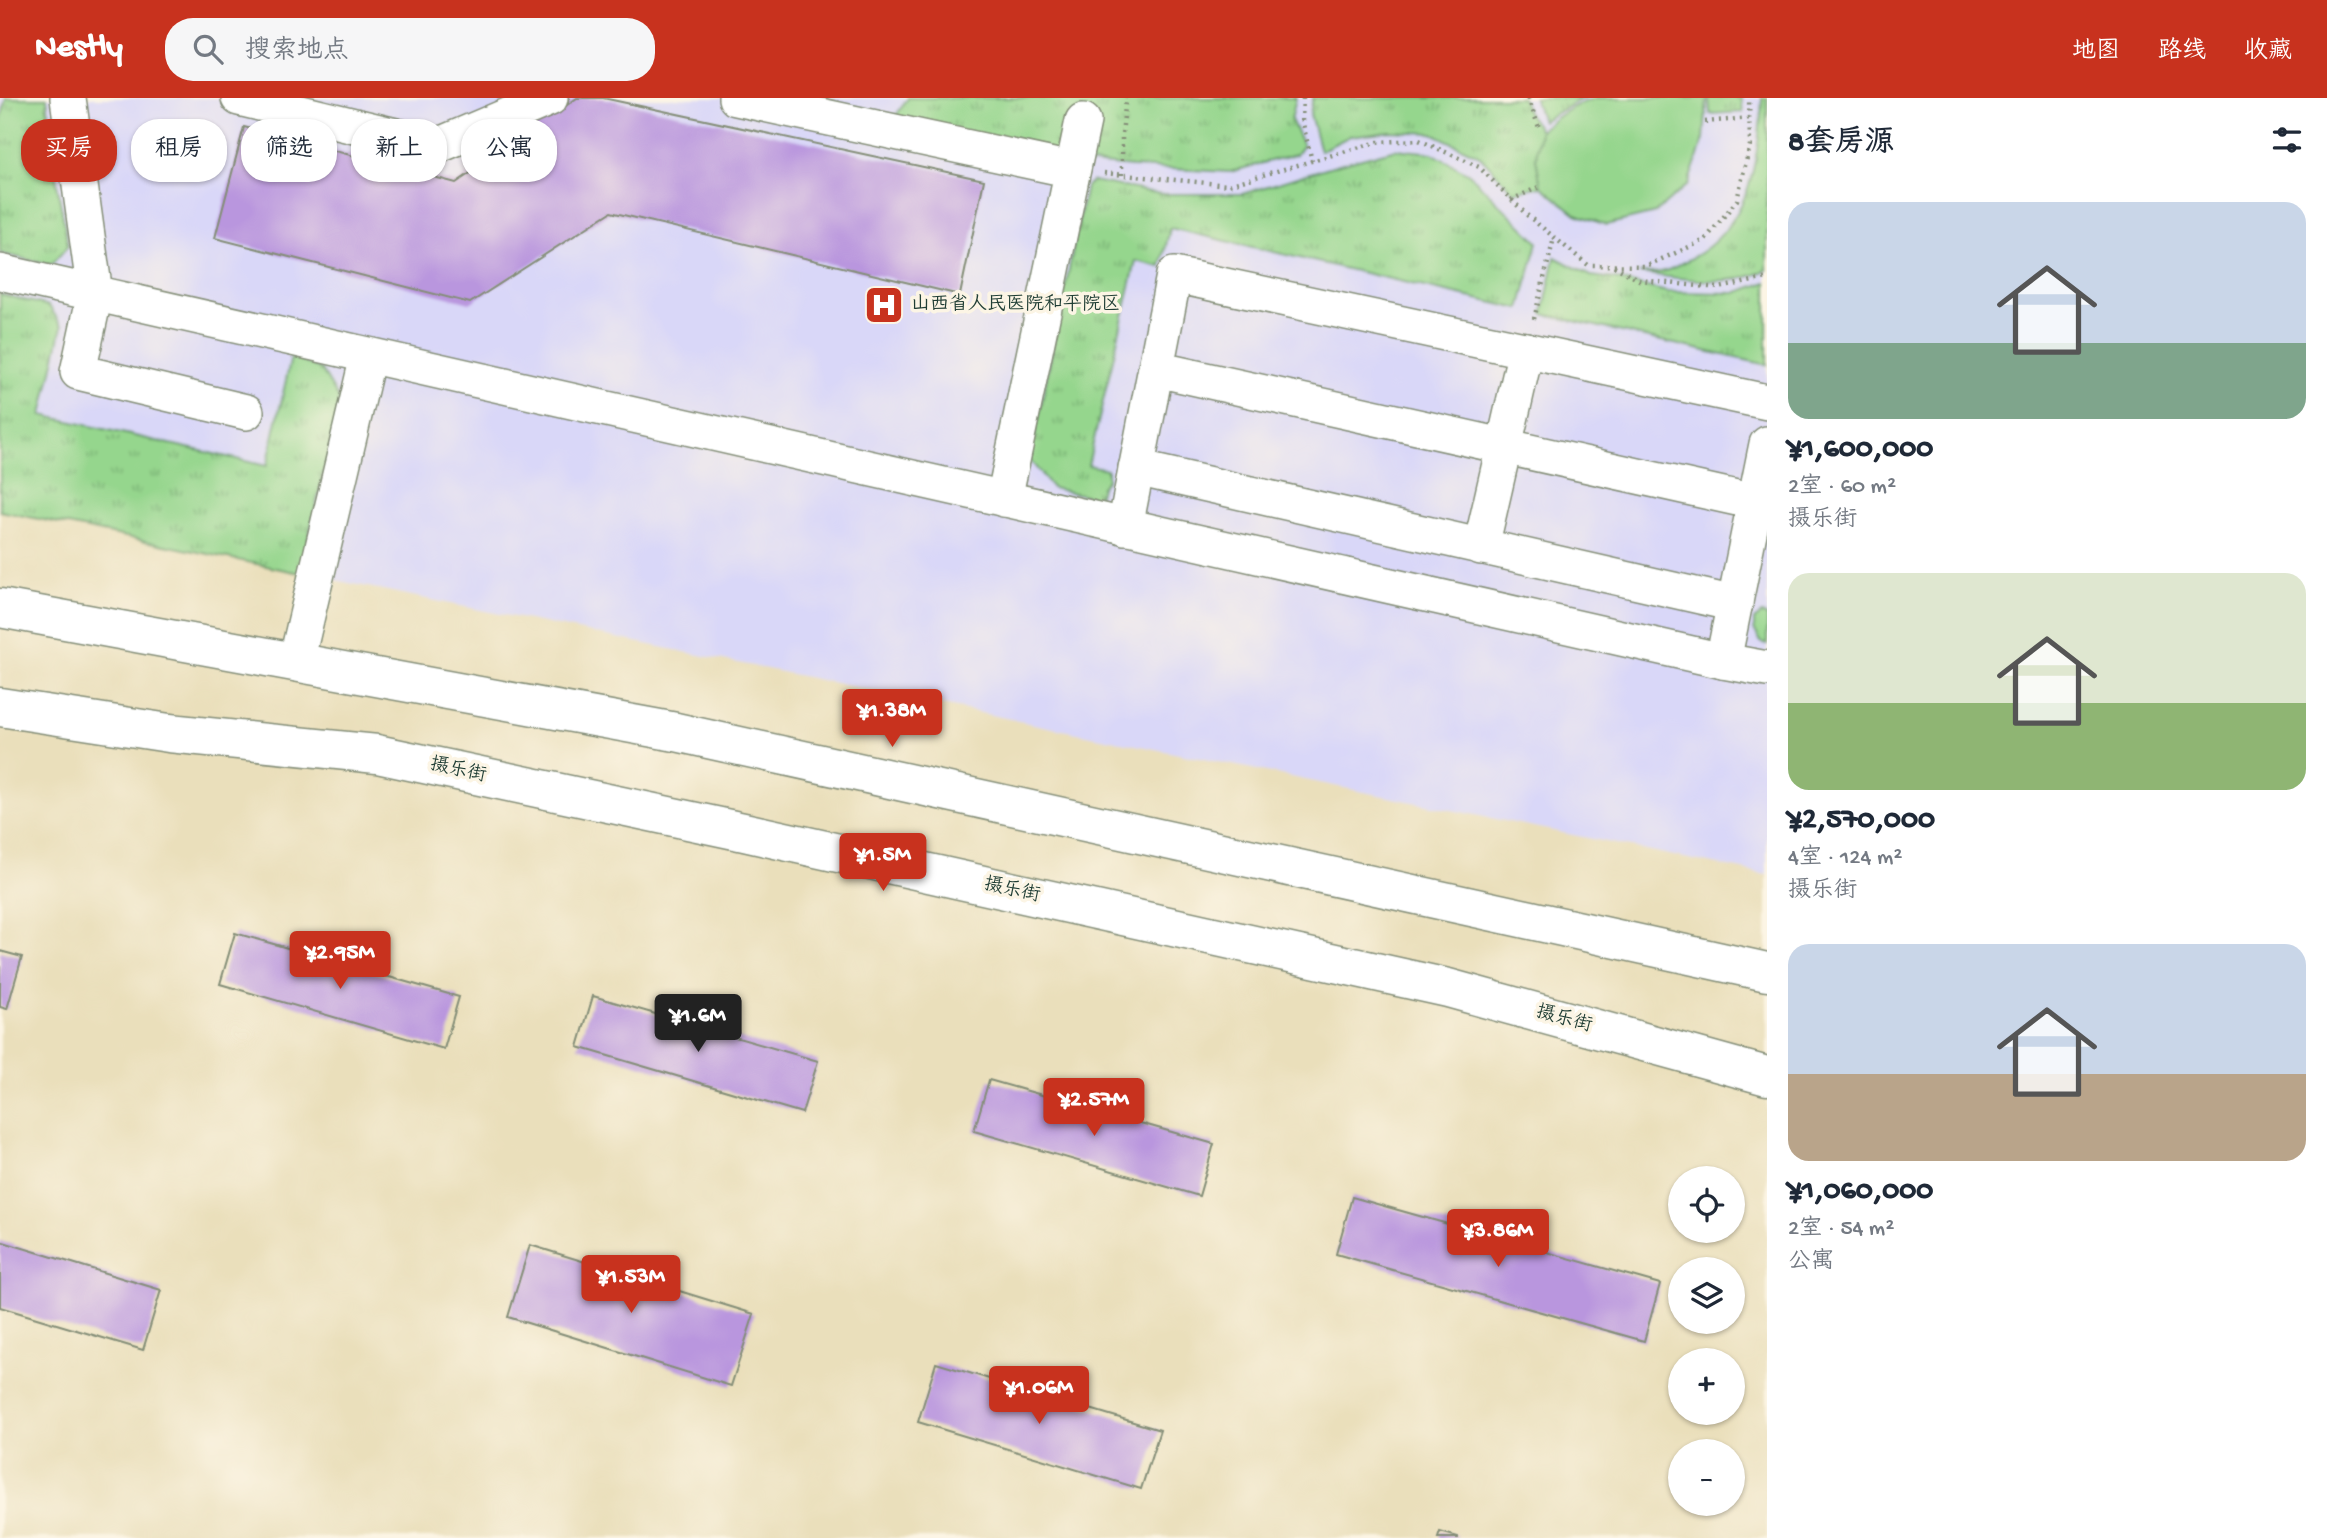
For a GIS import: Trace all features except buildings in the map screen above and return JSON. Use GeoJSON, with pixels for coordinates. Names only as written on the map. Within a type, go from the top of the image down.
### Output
{"type":"FeatureCollection","features":[{"type":"Feature","properties":{"kind":"main road"},"geometry":{"type":"LineString","coordinates":[[0,608],[676,732],[1767,972]]}},
{"type":"Feature","properties":{"kind":"main road","name":"摄乐街"},"geometry":{"type":"LineString","coordinates":[[0,707],[169,733],[377,754],[744,832],[1448,988],[1767,1076]]}},
{"type":"Feature","properties":{"kind":"lane"},"geometry":{"type":"LineString","coordinates":[[68,98],[95,294],[78,372],[246,412]]}},
{"type":"Feature","properties":{"kind":"lane"},"geometry":{"type":"LineString","coordinates":[[239,98],[438,146],[550,98]]}},
{"type":"Feature","properties":{"kind":"lane"},"geometry":{"type":"LineString","coordinates":[[736,98],[1072,170]]}},
{"type":"Feature","properties":{"kind":"lane"},"geometry":{"type":"LineString","coordinates":[[1004,499],[1083,121]]}},
{"type":"Feature","properties":{"kind":"lane"},"geometry":{"type":"LineString","coordinates":[[0,272],[1125,527],[1767,669]]}},
{"type":"Feature","properties":{"kind":"lane"},"geometry":{"type":"LineString","coordinates":[[1125,527],[1174,275],[1767,402]]}},
{"type":"Feature","properties":{"kind":"lane"},"geometry":{"type":"LineString","coordinates":[[1481,547],[1526,351]]}},
{"type":"Feature","properties":{"kind":"lane"},"geometry":{"type":"LineString","coordinates":[[296,662],[368,356]]}},
{"type":"Feature","properties":{"kind":"lane"},"geometry":{"type":"LineString","coordinates":[[1156,369],[1755,502]]}},
{"type":"Feature","properties":{"kind":"lane"},"geometry":{"type":"LineString","coordinates":[[1723,661],[1767,444]]}},
{"type":"Feature","properties":{"kind":"lane"},"geometry":{"type":"LineString","coordinates":[[1136,468],[1735,604]]}},
{"type":"Feature","properties":{"kind":"path"},"geometry":{"type":"LineString","coordinates":[[1122,175],[1122,134],[1126,98]]}},
{"type":"Feature","properties":{"kind":"path"},"geometry":{"type":"LineString","coordinates":[[1303,98],[1302,120],[1312,161]]}},
{"type":"Feature","properties":{"kind":"path"},"geometry":{"type":"LineString","coordinates":[[1528,98],[1540,130]]}},
{"type":"Feature","properties":{"kind":"path"},"geometry":{"type":"LineString","coordinates":[[1072,170],[1228,185],[1378,142],[1419,140],[1479,167],[1511,200],[1588,265],[1646,266],[1705,240],[1737,200],[1750,145],[1749,98]]}},
{"type":"Feature","properties":{"kind":"path"},"geometry":{"type":"LineString","coordinates":[[1705,122],[1749,118]]}},
{"type":"Feature","properties":{"kind":"path"},"geometry":{"type":"LineString","coordinates":[[1511,200],[1541,186]]}},
{"type":"Feature","properties":{"kind":"path"},"geometry":{"type":"LineString","coordinates":[[1526,351],[1554,238]]}},
{"type":"Feature","properties":{"kind":"path"},"geometry":{"type":"LineString","coordinates":[[1613,265],[1639,280],[1719,288],[1767,278]]}},
{"type":"Feature","properties":{"kind":"shaded area","name":"山西省人民医院和平院区"},"geometry":{"type":"Polygon","coordinates":[[[0,98],[1767,98],[1767,875],[0,511],[0,98]]]}},
{"type":"Feature","properties":{"kind":"green space"},"geometry":{"type":"Polygon","coordinates":[[[6,98],[47,98],[49,119],[21,119],[21,182],[57,182],[68,246],[51,265],[0,253],[0,125],[6,98]]]}},
{"type":"Feature","properties":{"kind":"green space"},"geometry":{"type":"Polygon","coordinates":[[[908,98],[1296,98],[1291,120],[1303,145],[1296,154],[1230,172],[1038,158],[895,117],[908,98]]]}},
{"type":"Feature","properties":{"kind":"green space"},"geometry":{"type":"Polygon","coordinates":[[[1313,98],[1522,98],[1527,112],[1540,130],[1536,158],[1541,186],[1514,192],[1480,156],[1432,133],[1390,131],[1350,136],[1320,151],[1310,114],[1313,98]]]}},
{"type":"Feature","properties":{"kind":"green space"},"geometry":{"type":"Polygon","coordinates":[[[1534,98],[1583,98],[1542,121],[1534,98]]]}},
{"type":"Feature","properties":{"kind":"green space"},"geometry":{"type":"Polygon","coordinates":[[[1596,98],[1707,98],[1704,139],[1688,184],[1655,213],[1606,225],[1576,214],[1541,186],[1536,158],[1540,130],[1566,111],[1596,98]]]}},
{"type":"Feature","properties":{"kind":"green space"},"geometry":{"type":"Polygon","coordinates":[[[1709,98],[1741,98],[1743,112],[1710,114],[1709,98]]]}},
{"type":"Feature","properties":{"kind":"green space"},"geometry":{"type":"Polygon","coordinates":[[[1762,98],[1767,98],[1767,270],[1752,276],[1720,281],[1639,273],[1666,271],[1690,259],[1726,229],[1738,210],[1754,168],[1762,98]]]}},
{"type":"Feature","properties":{"kind":"green space"},"geometry":{"type":"Polygon","coordinates":[[[1396,149],[1432,153],[1469,174],[1538,242],[1520,309],[1170,228],[1161,267],[1136,261],[1088,465],[1107,469],[1107,480],[1101,487],[1098,498],[1052,488],[1030,460],[1086,186],[1093,181],[1161,194],[1242,194],[1396,149]]]}},
{"type":"Feature","properties":{"kind":"green space"},"geometry":{"type":"Polygon","coordinates":[[[1555,257],[1591,276],[1667,292],[1735,293],[1767,282],[1767,365],[1543,314],[1555,257]]]}},
{"type":"Feature","properties":{"kind":"green space"},"geometry":{"type":"Polygon","coordinates":[[[0,294],[49,306],[62,326],[42,415],[267,466],[291,357],[321,369],[339,399],[300,573],[0,511],[0,294]]]}},
{"type":"Feature","properties":{"kind":"green space"},"geometry":{"type":"Polygon","coordinates":[[[1762,614],[1767,616],[1767,644],[1761,642],[1754,629],[1754,620],[1762,614]]]}},
{"type":"Feature","properties":{"kind":"place","name":"山西省人民医院和平院区"},"geometry":{"type":"Point","coordinates":[884,305]}}]}
